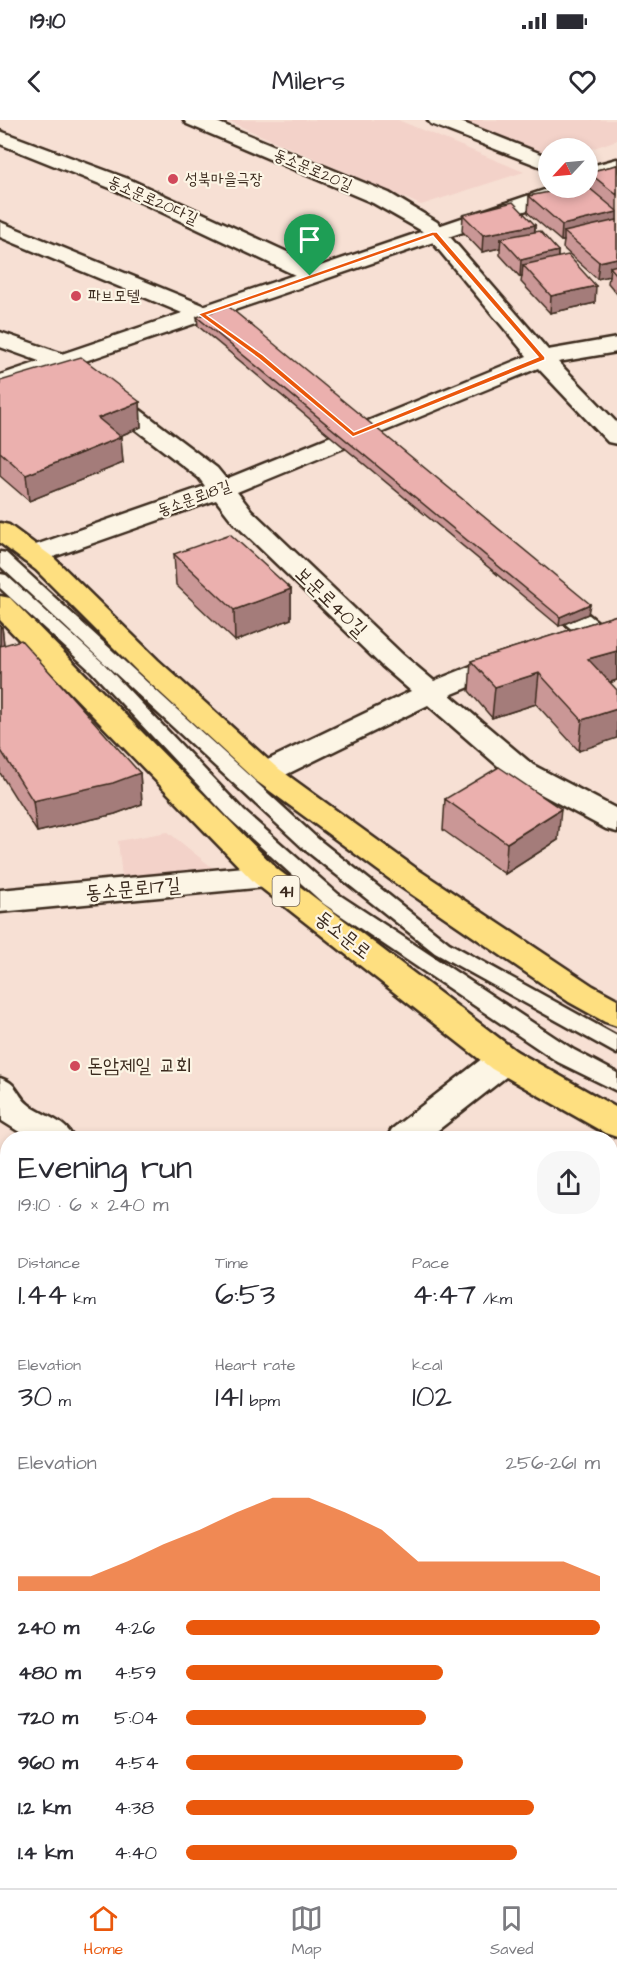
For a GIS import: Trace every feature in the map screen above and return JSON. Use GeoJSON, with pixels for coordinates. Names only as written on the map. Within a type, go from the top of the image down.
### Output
{"type":"FeatureCollection","features":[{"type":"Feature","properties":{"kind":"main road"},"geometry":{"type":"LineString","coordinates":[[0,531],[33,555],[265,774],[406,876],[581,994],[617,1014]]}},
{"type":"Feature","properties":{"kind":"main road","name":"동소문로"},"geometry":{"type":"LineString","coordinates":[[0,603],[266,876],[504,1060],[617,1124]]}},
{"type":"Feature","properties":{"kind":"street","name":"동소문로20길"},"geometry":{"type":"LineString","coordinates":[[194,120],[381,198],[432,230],[542,358]]}},
{"type":"Feature","properties":{"kind":"street"},"geometry":{"type":"LineString","coordinates":[[438,120],[538,160]]}},
{"type":"Feature","properties":{"kind":"street","name":"동소문로20다길"},"geometry":{"type":"LineString","coordinates":[[0,137],[123,185],[303,270]]}},
{"type":"Feature","properties":{"kind":"street"},"geometry":{"type":"LineString","coordinates":[[598,171],[617,165]]}},
{"type":"Feature","properties":{"kind":"street"},"geometry":{"type":"LineString","coordinates":[[598,178],[617,171]]}},
{"type":"Feature","properties":{"kind":"street"},"geometry":{"type":"LineString","coordinates":[[198,312],[538,191]]}},
{"type":"Feature","properties":{"kind":"street"},"geometry":{"type":"LineString","coordinates":[[0,383],[150,331],[303,270],[538,198]]}},
{"type":"Feature","properties":{"kind":"street"},"geometry":{"type":"LineString","coordinates":[[0,229],[198,312],[227,332]]}},
{"type":"Feature","properties":{"kind":"street","name":"보문로40길"},"geometry":{"type":"LineString","coordinates":[[0,339],[61,361],[208,473],[242,516],[392,660],[430,693],[523,772],[617,822]]}},
{"type":"Feature","properties":{"kind":"street","name":"동소문로18길"},"geometry":{"type":"LineString","coordinates":[[33,555],[220,490],[542,358],[617,345]]}},
{"type":"Feature","properties":{"kind":"street"},"geometry":{"type":"LineString","coordinates":[[542,358],[566,386],[617,437]]}},
{"type":"Feature","properties":{"kind":"street"},"geometry":{"type":"LineString","coordinates":[[526,578],[588,629]]}},
{"type":"Feature","properties":{"kind":"street"},"geometry":{"type":"LineString","coordinates":[[265,774],[430,693],[617,616]]}},
{"type":"Feature","properties":{"kind":"street","name":"동소문로17길"},"geometry":{"type":"LineString","coordinates":[[0,901],[266,876]]}},
{"type":"Feature","properties":{"kind":"street"},"geometry":{"type":"LineString","coordinates":[[413,1131],[504,1060]]}},
{"type":"Feature","properties":{"kind":"street"},"geometry":{"type":"LineString","coordinates":[[0,1092],[14,1112],[45,1131]]}},
{"type":"Feature","properties":{"kind":"lane"},"geometry":{"type":"LineString","coordinates":[[0,557],[320,851],[442,948],[617,1046]]}},
{"type":"Feature","properties":{"kind":"lane"},"geometry":{"type":"LineString","coordinates":[[0,579],[97,667],[237,814],[331,899],[566,1056],[617,1083]]}},
{"type":"Feature","properties":{"kind":"shaded area"},"geometry":{"type":"Polygon","coordinates":[[[226,120],[398,120],[524,172],[421,205],[226,120]]]}},
{"type":"Feature","properties":{"kind":"shaded area"},"geometry":{"type":"Polygon","coordinates":[[[451,120],[617,120],[617,140],[598,147],[598,138],[538,138],[538,151],[451,120]]]}},
{"type":"Feature","properties":{"kind":"shaded area"},"geometry":{"type":"Polygon","coordinates":[[[168,832],[214,869],[122,877],[118,841],[168,832]]]}},
{"type":"Feature","properties":{"kind":"building"},"geometry":{"type":"Polygon","coordinates":[[[617,165],[617,195],[598,180],[598,170],[617,165]]]}},
{"type":"Feature","properties":{"kind":"building"},"geometry":{"type":"Polygon","coordinates":[[[538,194],[538,198],[598,198],[598,195],[617,212],[562,225],[529,196],[538,194]]]}},
{"type":"Feature","properties":{"kind":"building"},"geometry":{"type":"Polygon","coordinates":[[[513,202],[535,225],[483,235],[463,215],[513,202]]]}},
{"type":"Feature","properties":{"kind":"building"},"geometry":{"type":"Polygon","coordinates":[[[617,220],[617,258],[599,262],[564,232],[617,220]]]}},
{"type":"Feature","properties":{"kind":"building"},"geometry":{"type":"Polygon","coordinates":[[[540,231],[558,251],[521,260],[501,238],[540,231]]]}},
{"type":"Feature","properties":{"kind":"building"},"geometry":{"type":"Polygon","coordinates":[[[568,255],[596,286],[551,296],[523,265],[568,255]]]}},
{"type":"Feature","properties":{"kind":"building"},"geometry":{"type":"Polygon","coordinates":[[[617,265],[617,275],[610,267],[617,265]]]}},
{"type":"Feature","properties":{"kind":"building"},"geometry":{"type":"Polygon","coordinates":[[[228,306],[590,604],[560,617],[197,317],[228,306]]]}},
{"type":"Feature","properties":{"kind":"building"},"geometry":{"type":"Polygon","coordinates":[[[81,357],[140,402],[98,418],[121,437],[26,475],[0,452],[0,381],[81,357]]]}},
{"type":"Feature","properties":{"kind":"building"},"geometry":{"type":"Polygon","coordinates":[[[230,534],[291,589],[234,610],[174,554],[230,534]]]}},
{"type":"Feature","properties":{"kind":"building"},"geometry":{"type":"Polygon","coordinates":[[[617,615],[617,651],[588,659],[617,690],[617,709],[582,720],[539,673],[495,687],[471,661],[617,615]]]}},
{"type":"Feature","properties":{"kind":"building"},"geometry":{"type":"Polygon","coordinates":[[[21,640],[140,773],[113,783],[33,801],[0,749],[0,646],[21,640]]]}},
{"type":"Feature","properties":{"kind":"building"},"geometry":{"type":"Polygon","coordinates":[[[499,767],[561,809],[507,843],[445,799],[499,767]]]}},
{"type":"Feature","properties":{"kind":"place","name":"성북마을극장"},"geometry":{"type":"Point","coordinates":[173,179]}},
{"type":"Feature","properties":{"kind":"place","name":"파브모텔"},"geometry":{"type":"Point","coordinates":[76,296]}},
{"type":"Feature","properties":{"kind":"place","name":"돈암제일 교회"},"geometry":{"type":"Point","coordinates":[75,1066]}},
{"type":"Feature","properties":{"kind":"route"},"geometry":{"type":"LineString","coordinates":[[435,233],[542,358],[353,435],[260,356],[201,314],[310,276],[435,233]]}}]}
